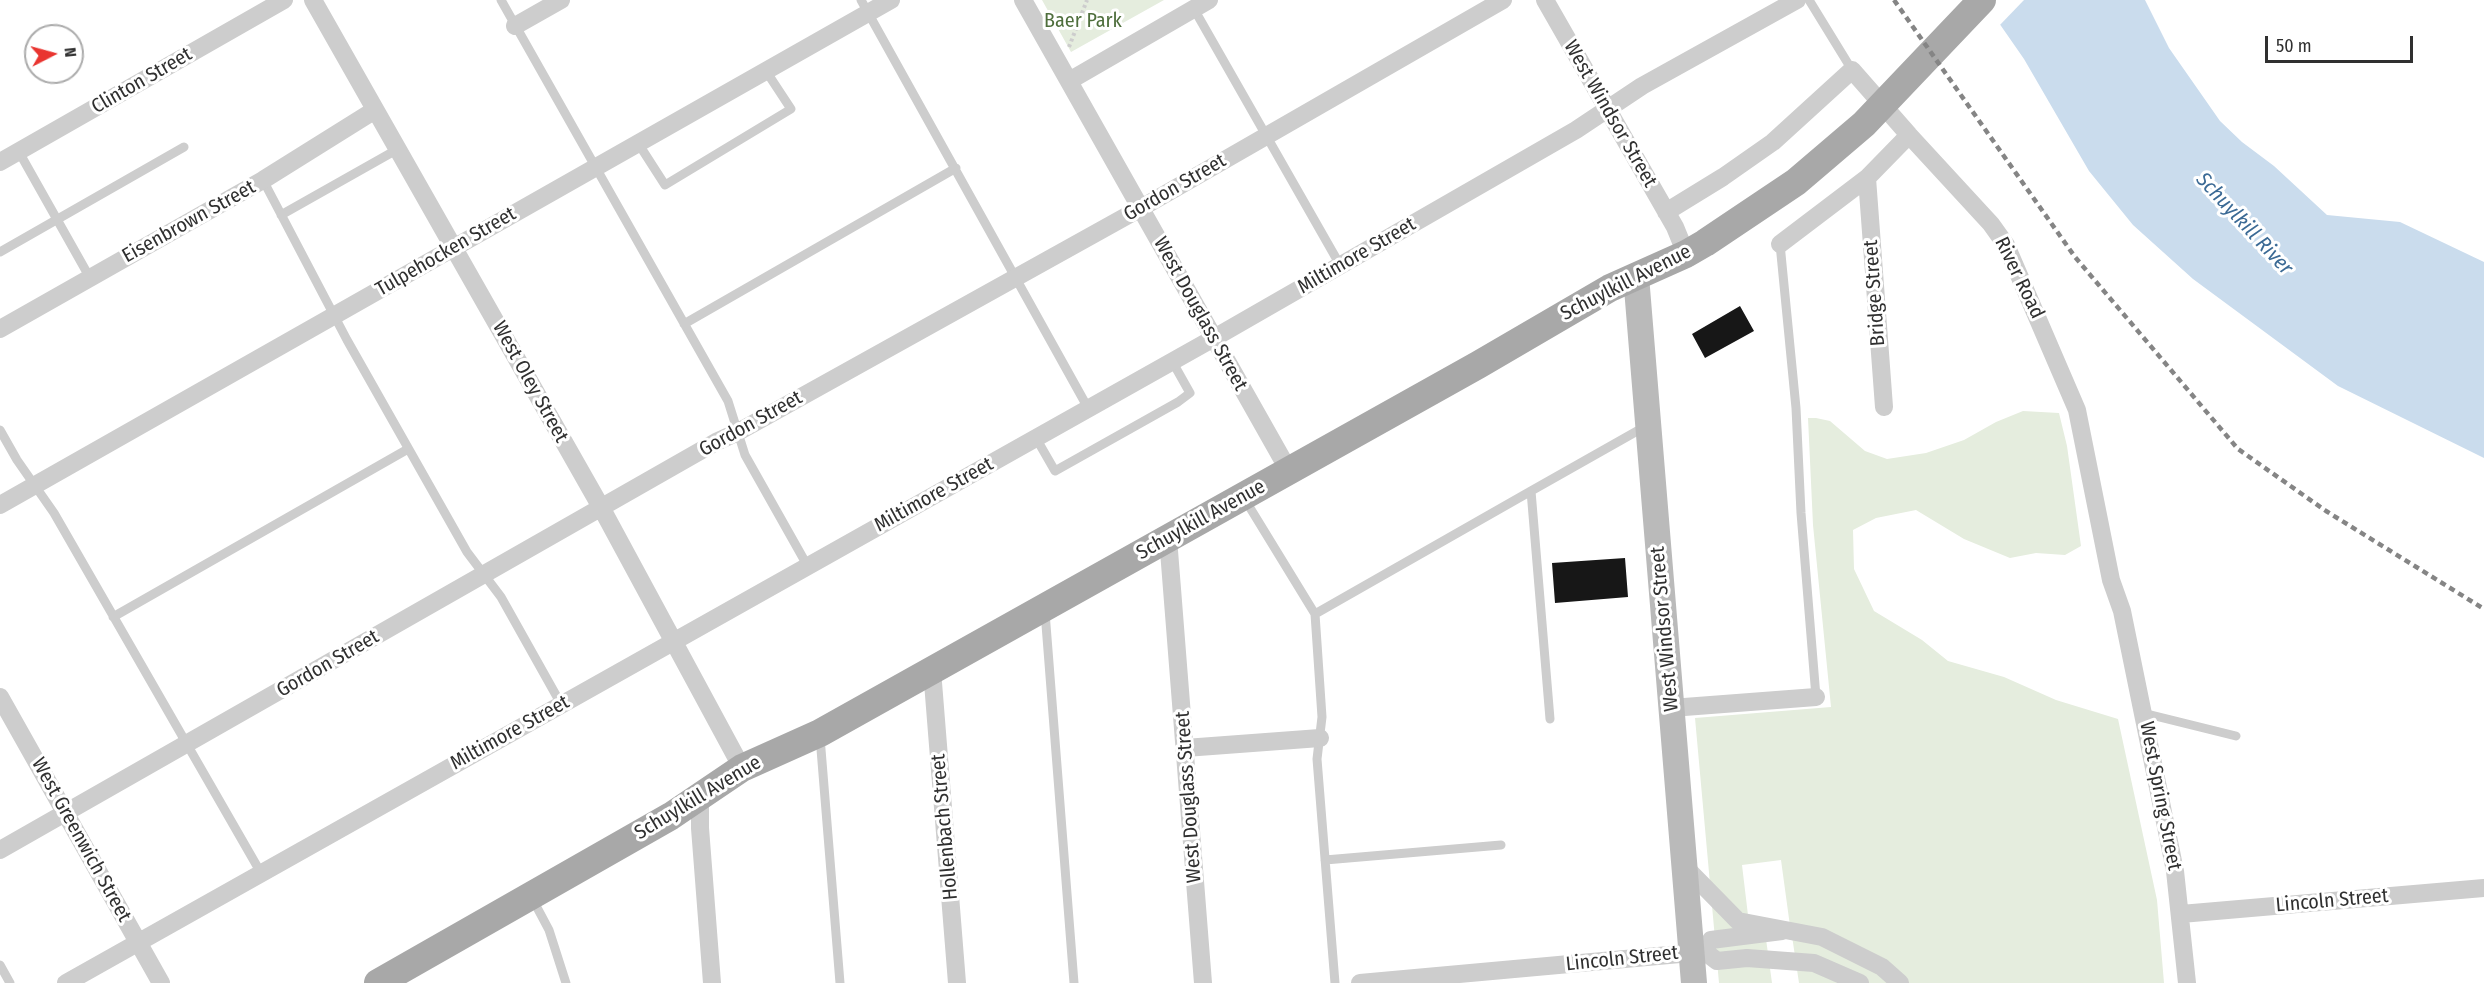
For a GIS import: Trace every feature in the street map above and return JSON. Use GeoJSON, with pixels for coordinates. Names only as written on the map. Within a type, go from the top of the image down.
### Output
{"type":"FeatureCollection","features":[{"type":"Feature","properties":{"kind":"main road","name":"Schuylkill Avenue"},"geometry":{"type":"LineString","coordinates":[[378,983],[671,816],[742,768],[820,733],[1289,471],[1610,288],[1686,254],[1796,182],[1864,124],[1982,0]]}},
{"type":"Feature","properties":{"kind":"main road","name":"West Windsor Street"},"geometry":{"type":"LineString","coordinates":[[1636,276],[1671,708],[1686,868],[1698,952],[1694,983]]}},
{"type":"Feature","properties":{"kind":"street","name":"Clinton Street"},"geometry":{"type":"LineString","coordinates":[[0,162],[284,0]]}},
{"type":"Feature","properties":{"kind":"street","name":"West Oley Street"},"geometry":{"type":"LineString","coordinates":[[313,0],[602,509],[742,768]]}},
{"type":"Feature","properties":{"kind":"street"},"geometry":{"type":"LineString","coordinates":[[515,26],[561,0]]}},
{"type":"Feature","properties":{"kind":"street","name":"Tulpehocken Street"},"geometry":{"type":"LineString","coordinates":[[0,505],[766,71],[865,7],[891,0]]}},
{"type":"Feature","properties":{"kind":"street","name":"West Douglass Street"},"geometry":{"type":"LineString","coordinates":[[1023,0],[1289,471]]}},
{"type":"Feature","properties":{"kind":"street","name":"Gordon Street"},"geometry":{"type":"LineString","coordinates":[[0,850],[716,442],[738,432],[1141,208],[1503,0]]}},
{"type":"Feature","properties":{"kind":"street","name":"West Windsor Street"},"geometry":{"type":"LineString","coordinates":[[1545,0],[1670,220],[1686,254]]}},
{"type":"Feature","properties":{"kind":"street","name":"Miltimore Street"},"geometry":{"type":"LineString","coordinates":[[66,983],[1214,338],[1576,130],[1642,86],[1797,0]]}},
{"type":"Feature","properties":{"kind":"street"},"geometry":{"type":"LineString","coordinates":[[1065,74],[1202,5]]}},
{"type":"Feature","properties":{"kind":"street"},"geometry":{"type":"LineString","coordinates":[[1670,220],[1723,177],[1773,142],[1852,70]]}},
{"type":"Feature","properties":{"kind":"street","name":"River Road"},"geometry":{"type":"LineString","coordinates":[[1852,70],[2007,246],[2077,410],[2111,580],[2122,611]]}},
{"type":"Feature","properties":{"kind":"street","name":"Eisenbrown Street"},"geometry":{"type":"LineString","coordinates":[[0,329],[263,180],[375,110]]}},
{"type":"Feature","properties":{"kind":"street"},"geometry":{"type":"LineString","coordinates":[[1780,244],[1867,178],[1908,135]]}},
{"type":"Feature","properties":{"kind":"street","name":"Bridge Street"},"geometry":{"type":"LineString","coordinates":[[1867,178],[1884,407]]}},
{"type":"Feature","properties":{"kind":"street","name":"West Douglass Street"},"geometry":{"type":"LineString","coordinates":[[1168,538],[1203,983]]}},
{"type":"Feature","properties":{"kind":"street","name":"West Spring Street"},"geometry":{"type":"LineString","coordinates":[[2122,611],[2175,871],[2187,983]]}},
{"type":"Feature","properties":{"kind":"street","name":"Hollenbach Street"},"geometry":{"type":"LineString","coordinates":[[932,670],[957,983]]}},
{"type":"Feature","properties":{"kind":"street","name":"West Greenwich Street"},"geometry":{"type":"LineString","coordinates":[[0,697],[161,983]]}},
{"type":"Feature","properties":{"kind":"street"},"geometry":{"type":"LineString","coordinates":[[1671,708],[1816,697]]}},
{"type":"Feature","properties":{"kind":"street"},"geometry":{"type":"LineString","coordinates":[[1185,748],[1320,738]]}},
{"type":"Feature","properties":{"kind":"street"},"geometry":{"type":"LineString","coordinates":[[700,796],[700,828],[712,983]]}},
{"type":"Feature","properties":{"kind":"street","name":"Lincoln Street"},"geometry":{"type":"LineString","coordinates":[[1686,868],[1738,921],[1822,937],[1882,967],[1900,983]]}},
{"type":"Feature","properties":{"kind":"street","name":"Lincoln Street"},"geometry":{"type":"LineString","coordinates":[[2181,914],[2484,888]]}},
{"type":"Feature","properties":{"kind":"street","name":"Lincoln Street"},"geometry":{"type":"LineString","coordinates":[[1698,952],[1711,940],[1782,931]]}},
{"type":"Feature","properties":{"kind":"street","name":"Lincoln Street"},"geometry":{"type":"LineString","coordinates":[[1360,983],[1543,975],[1698,952],[1717,961],[1747,958],[1814,963],[1860,983]]}},
{"type":"Feature","properties":{"kind":"lane"},"geometry":{"type":"LineString","coordinates":[[501,0],[728,401],[745,455],[807,566]]}},
{"type":"Feature","properties":{"kind":"lane","name":"River Road"},"geometry":{"type":"LineString","coordinates":[[1809,0],[1852,70]]}},
{"type":"Feature","properties":{"kind":"lane"},"geometry":{"type":"LineString","coordinates":[[1202,5],[1266,136],[1340,265]]}},
{"type":"Feature","properties":{"kind":"lane"},"geometry":{"type":"LineString","coordinates":[[865,7],[1088,408]]}},
{"type":"Feature","properties":{"kind":"lane"},"geometry":{"type":"LineString","coordinates":[[638,143],[665,185],[791,109],[766,71]]}},
{"type":"Feature","properties":{"kind":"lane"},"geometry":{"type":"LineString","coordinates":[[0,252],[184,147]]}},
{"type":"Feature","properties":{"kind":"lane"},"geometry":{"type":"LineString","coordinates":[[281,215],[398,149]]}},
{"type":"Feature","properties":{"kind":"lane"},"geometry":{"type":"LineString","coordinates":[[19,152],[90,278]]}},
{"type":"Feature","properties":{"kind":"lane"},"geometry":{"type":"LineString","coordinates":[[684,324],[956,168]]}},
{"type":"Feature","properties":{"kind":"lane"},"geometry":{"type":"LineString","coordinates":[[263,180],[334,316],[466,552],[501,597],[561,704]]}},
{"type":"Feature","properties":{"kind":"lane"},"geometry":{"type":"LineString","coordinates":[[1780,244],[1796,408],[1801,513],[1816,697]]}},
{"type":"Feature","properties":{"kind":"lane"},"geometry":{"type":"LineString","coordinates":[[1036,438],[1055,471],[1190,393],[1172,361]]}},
{"type":"Feature","properties":{"kind":"lane"},"geometry":{"type":"LineString","coordinates":[[1315,614],[1648,425]]}},
{"type":"Feature","properties":{"kind":"lane"},"geometry":{"type":"LineString","coordinates":[[0,430],[54,513],[261,873]]}},
{"type":"Feature","properties":{"kind":"lane"},"geometry":{"type":"LineString","coordinates":[[113,617],[408,449]]}},
{"type":"Feature","properties":{"kind":"lane"},"geometry":{"type":"LineString","coordinates":[[1531,491],[1550,719]]}},
{"type":"Feature","properties":{"kind":"lane"},"geometry":{"type":"LineString","coordinates":[[1244,496],[1315,614],[1322,717],[1317,759],[1335,983]]}},
{"type":"Feature","properties":{"kind":"lane"},"geometry":{"type":"LineString","coordinates":[[1044,606],[1074,983]]}},
{"type":"Feature","properties":{"kind":"lane"},"geometry":{"type":"LineString","coordinates":[[2143,713],[2236,736]]}},
{"type":"Feature","properties":{"kind":"lane"},"geometry":{"type":"LineString","coordinates":[[820,733],[840,983]]}},
{"type":"Feature","properties":{"kind":"lane"},"geometry":{"type":"LineString","coordinates":[[1325,860],[1501,845]]}},
{"type":"Feature","properties":{"kind":"lane"},"geometry":{"type":"LineString","coordinates":[[531,896],[549,930],[566,983]]}},
{"type":"Feature","properties":{"kind":"lane"},"geometry":{"type":"LineString","coordinates":[[0,965],[10,983]]}},
{"type":"Feature","properties":{"kind":"path"},"geometry":{"type":"LineString","coordinates":[[1065,74],[1087,0]]}},
{"type":"Feature","properties":{"kind":"green space","name":"Baer Park"},"geometry":{"type":"Polygon","coordinates":[[[1042,0],[1164,0],[1071,52],[1042,0]]]}},
{"type":"Feature","properties":{"kind":"green space"},"geometry":{"type":"Polygon","coordinates":[[[2023,411],[2059,413],[2067,446],[2081,546],[2065,555],[2036,553],[2010,558],[1964,539],[1916,510],[1876,518],[1853,530],[1854,569],[1874,611],[1922,640],[1948,661],[2004,677],[2056,700],[2118,719],[2157,900],[2164,983],[1799,983],[1792,936],[1766,939],[1772,983],[1719,983],[1695,718],[1831,707],[1813,525],[1808,418],[1830,421],[1865,451],[1887,459],[1926,453],[1964,440],[1996,422],[2023,411]],[[1781,860],[1742,865],[1750,932],[1790,926],[1781,860]]]}},
{"type":"Feature","properties":{"kind":"water","name":"Schuylkill River"},"geometry":{"type":"Polygon","coordinates":[[[1983,0],[2145,0],[2169,48],[2220,121],[2242,142],[2274,166],[2327,215],[2400,222],[2484,262],[2484,458],[2338,386],[2193,279],[2133,225],[2089,171],[2024,59],[1983,0]]]}},
{"type":"Feature","properties":{"kind":"pier"},"geometry":{"type":"Polygon","coordinates":[[[1980,0],[2024,0],[1998,27],[1980,0]]]}},
{"type":"Feature","properties":{"kind":"building"},"geometry":{"type":"Polygon","coordinates":[[[1740,306],[1754,331],[1705,358],[1692,334],[1740,306]]]}},
{"type":"Feature","properties":{"kind":"building"},"geometry":{"type":"Polygon","coordinates":[[[1625,558],[1628,597],[1555,603],[1552,563],[1625,558]]]}},
{"type":"Feature","properties":{"kind":"railway"},"geometry":{"type":"LineString","coordinates":[[1894,0],[2075,257],[2238,449],[2326,511],[2484,609]]}}]}
